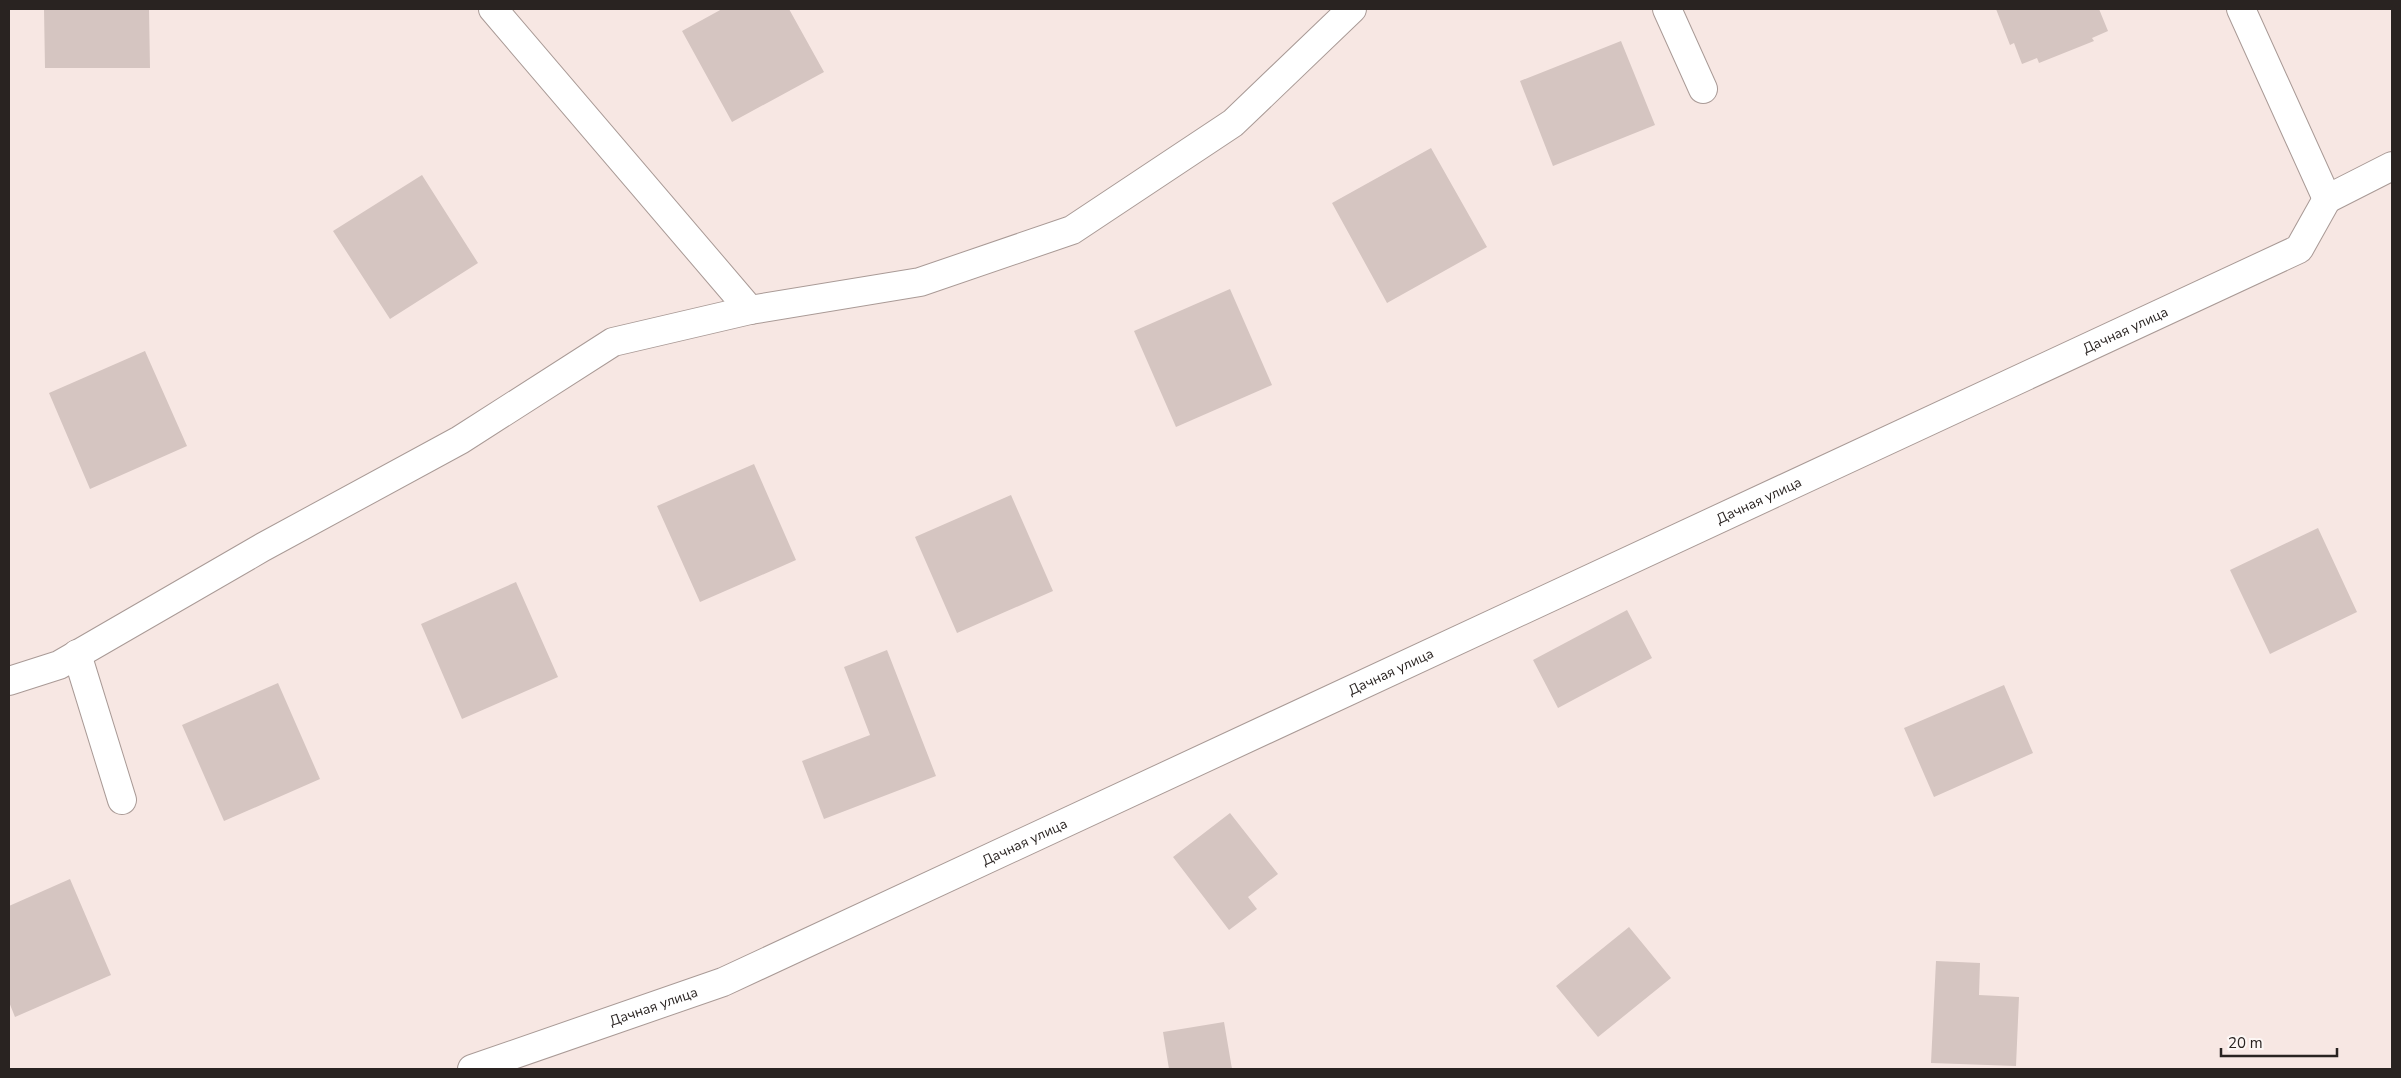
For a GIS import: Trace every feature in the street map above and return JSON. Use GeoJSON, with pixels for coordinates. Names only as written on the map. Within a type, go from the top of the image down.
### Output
{"type":"FeatureCollection","features":[{"type":"Feature","properties":{"kind":"street"},"geometry":{"type":"LineString","coordinates":[[493,9],[750,310]]}},
{"type":"Feature","properties":{"kind":"street"},"geometry":{"type":"LineString","coordinates":[[9,681],[59,665],[264,547],[460,440],[613,342],[750,310],[920,282],[1072,230],[1233,122],[1352,9]]}},
{"type":"Feature","properties":{"kind":"street"},"geometry":{"type":"LineString","coordinates":[[1667,9],[1704,89]]}},
{"type":"Feature","properties":{"kind":"street"},"geometry":{"type":"LineString","coordinates":[[2241,9],[2327,199],[2392,166]]}},
{"type":"Feature","properties":{"kind":"street","name":"Дачная улица"},"geometry":{"type":"LineString","coordinates":[[472,1069],[723,982],[2300,249],[2327,199]]}},
{"type":"Feature","properties":{"kind":"street"},"geometry":{"type":"LineString","coordinates":[[77,654],[122,800]]}},
{"type":"Feature","properties":{"kind":"building"},"geometry":{"type":"Polygon","coordinates":[[[44,9],[149,9],[150,68],[45,68],[44,9]]]}},
{"type":"Feature","properties":{"kind":"building"},"geometry":{"type":"Polygon","coordinates":[[[722,9],[789,9],[824,72],[732,122],[682,31],[722,9]]]}},
{"type":"Feature","properties":{"kind":"building"},"geometry":{"type":"Polygon","coordinates":[[[1996,9],[2099,9],[2108,31],[2092,38],[2094,41],[2039,63],[2037,58],[2022,64],[2014,43],[2010,45],[1996,9]]]}},
{"type":"Feature","properties":{"kind":"building"},"geometry":{"type":"Polygon","coordinates":[[[1621,41],[1655,125],[1553,166],[1520,81],[1621,41]]]}},
{"type":"Feature","properties":{"kind":"building"},"geometry":{"type":"Polygon","coordinates":[[[1431,148],[1487,247],[1387,303],[1332,203],[1431,148]]]}},
{"type":"Feature","properties":{"kind":"building"},"geometry":{"type":"Polygon","coordinates":[[[422,175],[478,263],[390,319],[333,231],[422,175]]]}},
{"type":"Feature","properties":{"kind":"building"},"geometry":{"type":"Polygon","coordinates":[[[1230,289],[1272,385],[1176,427],[1134,331],[1230,289]]]}},
{"type":"Feature","properties":{"kind":"building"},"geometry":{"type":"Polygon","coordinates":[[[145,351],[187,446],[90,489],[49,393],[145,351]]]}},
{"type":"Feature","properties":{"kind":"building"},"geometry":{"type":"Polygon","coordinates":[[[754,464],[796,560],[700,602],[657,506],[754,464]]]}},
{"type":"Feature","properties":{"kind":"building"},"geometry":{"type":"Polygon","coordinates":[[[1011,495],[1053,591],[957,633],[915,537],[1011,495]]]}},
{"type":"Feature","properties":{"kind":"building"},"geometry":{"type":"Polygon","coordinates":[[[2318,528],[2357,612],[2270,654],[2230,570],[2318,528]]]}},
{"type":"Feature","properties":{"kind":"building"},"geometry":{"type":"Polygon","coordinates":[[[516,582],[558,677],[462,719],[421,624],[516,582]]]}},
{"type":"Feature","properties":{"kind":"building"},"geometry":{"type":"Polygon","coordinates":[[[1627,610],[1652,658],[1558,708],[1533,660],[1627,610]]]}},
{"type":"Feature","properties":{"kind":"building"},"geometry":{"type":"Polygon","coordinates":[[[887,650],[936,776],[824,819],[802,761],[870,735],[844,667],[887,650]]]}},
{"type":"Feature","properties":{"kind":"building"},"geometry":{"type":"Polygon","coordinates":[[[278,683],[320,779],[224,821],[182,725],[278,683]]]}},
{"type":"Feature","properties":{"kind":"building"},"geometry":{"type":"Polygon","coordinates":[[[2004,685],[2033,753],[1934,797],[1904,728],[2004,685]]]}},
{"type":"Feature","properties":{"kind":"building"},"geometry":{"type":"Polygon","coordinates":[[[1230,813],[1278,874],[1248,897],[1257,909],[1229,930],[1173,857],[1230,813]]]}},
{"type":"Feature","properties":{"kind":"building"},"geometry":{"type":"Polygon","coordinates":[[[70,879],[111,975],[15,1017],[9,1002],[9,906],[70,879]]]}},
{"type":"Feature","properties":{"kind":"building"},"geometry":{"type":"Polygon","coordinates":[[[1629,927],[1671,978],[1598,1037],[1556,986],[1629,927]]]}},
{"type":"Feature","properties":{"kind":"building"},"geometry":{"type":"Polygon","coordinates":[[[1936,961],[1980,963],[1979,995],[2019,997],[2016,1066],[1931,1063],[1936,961]]]}},
{"type":"Feature","properties":{"kind":"building"},"geometry":{"type":"Polygon","coordinates":[[[1224,1022],[1232,1069],[1169,1069],[1163,1032],[1224,1022]]]}}]}
